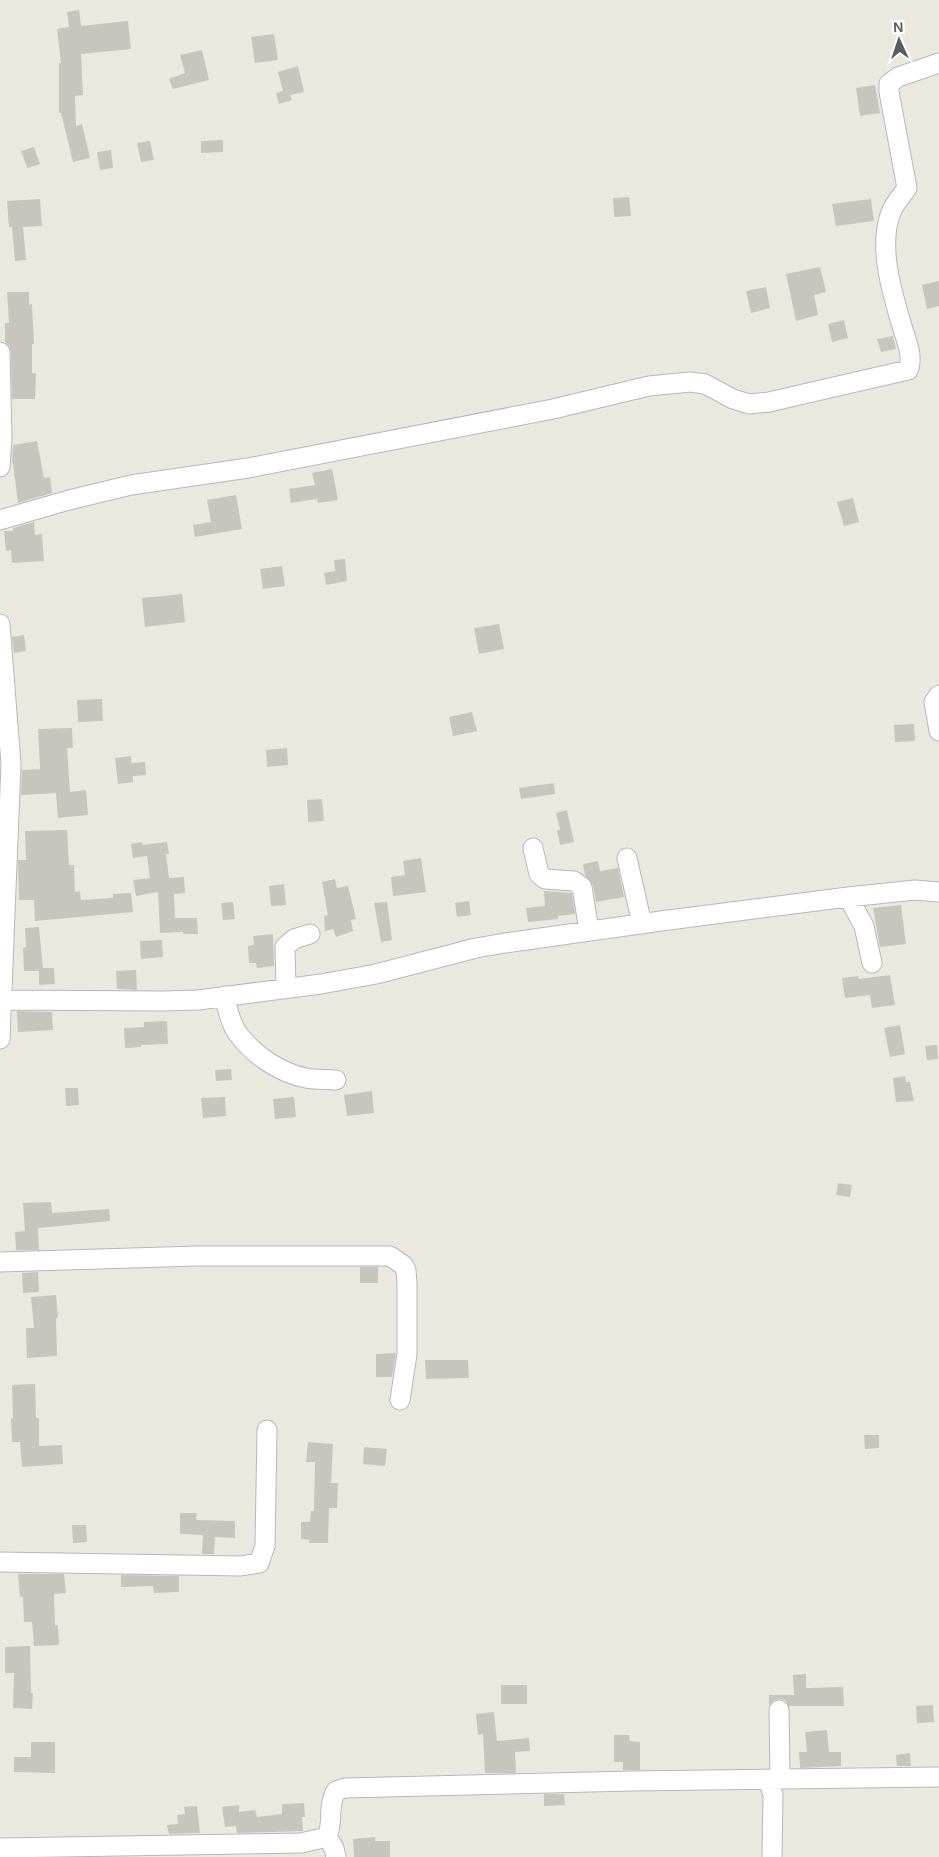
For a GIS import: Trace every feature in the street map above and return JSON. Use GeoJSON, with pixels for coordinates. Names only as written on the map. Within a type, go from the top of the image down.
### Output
{"type":"FeatureCollection","features":[{"type":"Feature","properties":{"kind":"street"},"geometry":{"type":"LineString","coordinates":[[0,520],[69,500],[131,485],[258,466],[554,409],[649,386],[690,382],[706,384],[733,399],[749,404],[769,402],[908,370],[911,364],[910,352],[890,283],[887,257],[888,223],[892,210],[907,188],[889,84],[898,77],[939,63]]}},
{"type":"Feature","properties":{"kind":"street"},"geometry":{"type":"LineString","coordinates":[[0,352],[2,438],[0,467]]}},
{"type":"Feature","properties":{"kind":"street"},"geometry":{"type":"LineString","coordinates":[[0,624],[11,764],[0,1039]]}},
{"type":"Feature","properties":{"kind":"street"},"geometry":{"type":"LineString","coordinates":[[939,694],[934,702],[939,731]]}},
{"type":"Feature","properties":{"kind":"street"},"geometry":{"type":"LineString","coordinates":[[533,848],[539,874],[545,879],[574,881],[582,887],[589,931]]}},
{"type":"Feature","properties":{"kind":"street"},"geometry":{"type":"LineString","coordinates":[[627,858],[642,924]]}},
{"type":"Feature","properties":{"kind":"street"},"geometry":{"type":"LineString","coordinates":[[1,1000],[198,1000],[376,974],[476,948],[589,931],[848,897],[915,890],[939,892]]}},
{"type":"Feature","properties":{"kind":"street"},"geometry":{"type":"LineString","coordinates":[[848,897],[864,926],[872,963]]}},
{"type":"Feature","properties":{"kind":"street"},"geometry":{"type":"LineString","coordinates":[[286,988],[285,948],[294,939],[310,934]]}},
{"type":"Feature","properties":{"kind":"street"},"geometry":{"type":"LineString","coordinates":[[224,996],[231,1020],[238,1035],[261,1057],[290,1074],[307,1078],[336,1080]]}},
{"type":"Feature","properties":{"kind":"street"},"geometry":{"type":"LineString","coordinates":[[0,1262],[197,1256],[390,1256],[403,1264],[407,1276],[407,1354],[400,1400]]}},
{"type":"Feature","properties":{"kind":"street"},"geometry":{"type":"LineString","coordinates":[[0,1562],[241,1566],[258,1563],[265,1546],[266,1430]]}},
{"type":"Feature","properties":{"kind":"street"},"geometry":{"type":"LineString","coordinates":[[772,1857],[774,1779],[779,1710]]}},
{"type":"Feature","properties":{"kind":"street"},"geometry":{"type":"LineString","coordinates":[[327,1837],[330,1831],[331,1799],[336,1791],[345,1788],[939,1777]]}},
{"type":"Feature","properties":{"kind":"street"},"geometry":{"type":"LineString","coordinates":[[0,1848],[301,1843],[327,1837]]}},
{"type":"Feature","properties":{"kind":"street"},"geometry":{"type":"LineString","coordinates":[[327,1837],[334,1848],[336,1857]]}},
{"type":"Feature","properties":{"kind":"building"},"geometry":{"type":"Polygon","coordinates":[[[79,10],[81,26],[128,21],[131,49],[81,54],[83,95],[75,96],[76,126],[82,124],[90,158],[73,162],[61,113],[59,113],[59,63],[61,63],[57,29],[69,27],[67,12],[79,10]]]}},
{"type":"Feature","properties":{"kind":"building"},"geometry":{"type":"Polygon","coordinates":[[[274,34],[278,60],[255,63],[251,37],[274,34]]]}},
{"type":"Feature","properties":{"kind":"building"},"geometry":{"type":"Polygon","coordinates":[[[202,50],[209,80],[173,89],[169,79],[185,73],[180,55],[202,50]]]}},
{"type":"Feature","properties":{"kind":"building"},"geometry":{"type":"Polygon","coordinates":[[[298,66],[304,92],[290,95],[292,100],[279,104],[276,93],[283,91],[278,72],[298,66]]]}},
{"type":"Feature","properties":{"kind":"building"},"geometry":{"type":"Polygon","coordinates":[[[875,85],[880,113],[860,116],[856,88],[875,85]]]}},
{"type":"Feature","properties":{"kind":"building"},"geometry":{"type":"Polygon","coordinates":[[[223,140],[223,152],[201,153],[201,141],[223,140]]]}},
{"type":"Feature","properties":{"kind":"building"},"geometry":{"type":"Polygon","coordinates":[[[150,141],[154,160],[141,162],[137,143],[150,141]]]}},
{"type":"Feature","properties":{"kind":"building"},"geometry":{"type":"Polygon","coordinates":[[[34,147],[40,164],[27,168],[21,151],[34,147]]]}},
{"type":"Feature","properties":{"kind":"building"},"geometry":{"type":"Polygon","coordinates":[[[111,150],[113,168],[100,170],[97,152],[111,150]]]}},
{"type":"Feature","properties":{"kind":"building"},"geometry":{"type":"Polygon","coordinates":[[[629,197],[631,216],[614,217],[613,198],[629,197]]]}},
{"type":"Feature","properties":{"kind":"building"},"geometry":{"type":"Polygon","coordinates":[[[40,199],[42,226],[23,227],[26,260],[15,261],[12,227],[9,227],[7,201],[40,199]]]}},
{"type":"Feature","properties":{"kind":"building"},"geometry":{"type":"Polygon","coordinates":[[[871,199],[874,221],[836,226],[832,204],[871,199]]]}},
{"type":"Feature","properties":{"kind":"building"},"geometry":{"type":"Polygon","coordinates":[[[820,267],[826,292],[814,295],[818,315],[796,321],[786,274],[820,267]]]}},
{"type":"Feature","properties":{"kind":"building"},"geometry":{"type":"Polygon","coordinates":[[[939,281],[939,306],[927,309],[922,285],[939,281]]]}},
{"type":"Feature","properties":{"kind":"building"},"geometry":{"type":"Polygon","coordinates":[[[766,287],[770,308],[751,313],[746,291],[766,287]]]}},
{"type":"Feature","properties":{"kind":"building"},"geometry":{"type":"Polygon","coordinates":[[[7,292],[29,292],[29,305],[32,304],[34,344],[32,344],[32,373],[36,373],[35,399],[12,399],[11,352],[5,342],[5,323],[9,323],[7,292]]]}},
{"type":"Feature","properties":{"kind":"building"},"geometry":{"type":"Polygon","coordinates":[[[844,320],[848,338],[832,342],[828,324],[844,320]]]}},
{"type":"Feature","properties":{"kind":"building"},"geometry":{"type":"Polygon","coordinates":[[[893,336],[896,349],[881,352],[877,339],[893,336]]]}},
{"type":"Feature","properties":{"kind":"building"},"geometry":{"type":"Polygon","coordinates":[[[37,441],[44,478],[50,477],[52,493],[18,503],[12,463],[13,445],[37,441]]]}},
{"type":"Feature","properties":{"kind":"building"},"geometry":{"type":"Polygon","coordinates":[[[332,469],[338,500],[318,503],[317,499],[291,503],[289,489],[315,485],[312,473],[332,469]]]}},
{"type":"Feature","properties":{"kind":"building"},"geometry":{"type":"Polygon","coordinates":[[[236,495],[242,529],[195,537],[193,525],[211,522],[207,500],[236,495]]]}},
{"type":"Feature","properties":{"kind":"building"},"geometry":{"type":"Polygon","coordinates":[[[853,498],[859,522],[844,526],[837,502],[853,498]]]}},
{"type":"Feature","properties":{"kind":"building"},"geometry":{"type":"Polygon","coordinates":[[[34,522],[35,535],[42,534],[44,561],[12,563],[11,550],[6,551],[4,531],[13,531],[13,528],[34,522]]]}},
{"type":"Feature","properties":{"kind":"building"},"geometry":{"type":"Polygon","coordinates":[[[345,559],[347,581],[326,585],[324,573],[335,571],[334,560],[345,559]]]}},
{"type":"Feature","properties":{"kind":"building"},"geometry":{"type":"Polygon","coordinates":[[[282,566],[285,586],[263,589],[260,569],[282,566]]]}},
{"type":"Feature","properties":{"kind":"building"},"geometry":{"type":"Polygon","coordinates":[[[182,594],[185,622],[145,627],[142,598],[182,594]]]}},
{"type":"Feature","properties":{"kind":"building"},"geometry":{"type":"Polygon","coordinates":[[[499,624],[504,649],[479,654],[474,628],[499,624]]]}},
{"type":"Feature","properties":{"kind":"building"},"geometry":{"type":"Polygon","coordinates":[[[24,635],[26,651],[14,653],[12,637],[24,635]]]}},
{"type":"Feature","properties":{"kind":"building"},"geometry":{"type":"Polygon","coordinates":[[[102,699],[103,721],[78,722],[77,700],[102,699]]]}},
{"type":"Feature","properties":{"kind":"building"},"geometry":{"type":"Polygon","coordinates":[[[472,712],[477,731],[453,736],[449,717],[472,712]]]}},
{"type":"Feature","properties":{"kind":"building"},"geometry":{"type":"Polygon","coordinates":[[[914,724],[915,741],[895,742],[894,725],[914,724]]]}},
{"type":"Feature","properties":{"kind":"building"},"geometry":{"type":"Polygon","coordinates":[[[72,728],[73,748],[67,748],[70,792],[86,790],[88,815],[58,818],[56,793],[21,795],[22,770],[40,769],[38,729],[72,728]]]}},
{"type":"Feature","properties":{"kind":"building"},"geometry":{"type":"Polygon","coordinates":[[[287,748],[288,765],[267,767],[266,750],[287,748]]]}},
{"type":"Feature","properties":{"kind":"building"},"geometry":{"type":"Polygon","coordinates":[[[131,756],[131,763],[145,762],[146,775],[133,776],[133,782],[118,784],[115,758],[131,756]]]}},
{"type":"Feature","properties":{"kind":"building"},"geometry":{"type":"Polygon","coordinates":[[[554,783],[555,794],[521,799],[519,788],[554,783]]]}},
{"type":"Feature","properties":{"kind":"building"},"geometry":{"type":"Polygon","coordinates":[[[322,799],[324,821],[308,822],[307,800],[322,799]]]}},
{"type":"Feature","properties":{"kind":"building"},"geometry":{"type":"Polygon","coordinates":[[[567,810],[574,842],[560,845],[557,830],[560,830],[556,813],[567,810]]]}},
{"type":"Feature","properties":{"kind":"building"},"geometry":{"type":"Polygon","coordinates":[[[67,830],[69,865],[74,865],[75,892],[80,891],[81,900],[113,898],[113,894],[131,893],[133,912],[35,921],[34,900],[19,900],[18,860],[26,860],[25,831],[67,830]]]}},
{"type":"Feature","properties":{"kind":"building"},"geometry":{"type":"Polygon","coordinates":[[[142,842],[143,845],[167,842],[169,854],[166,854],[169,878],[184,877],[185,893],[174,894],[175,918],[197,918],[198,934],[183,934],[183,932],[160,933],[158,892],[136,896],[133,880],[150,878],[147,856],[133,858],[131,844],[142,842]]]}},
{"type":"Feature","properties":{"kind":"building"},"geometry":{"type":"Polygon","coordinates":[[[421,858],[426,892],[393,896],[391,877],[405,875],[403,861],[421,858]]]}},
{"type":"Feature","properties":{"kind":"building"},"geometry":{"type":"Polygon","coordinates":[[[598,861],[600,871],[618,868],[624,897],[596,902],[593,885],[585,875],[583,864],[598,861]]]}},
{"type":"Feature","properties":{"kind":"building"},"geometry":{"type":"Polygon","coordinates":[[[335,879],[337,888],[348,886],[356,919],[351,920],[353,931],[336,937],[333,929],[325,931],[324,916],[328,915],[322,882],[335,879]]]}},
{"type":"Feature","properties":{"kind":"building"},"geometry":{"type":"Polygon","coordinates":[[[284,884],[286,905],[271,906],[269,886],[284,884]]]}},
{"type":"Feature","properties":{"kind":"building"},"geometry":{"type":"Polygon","coordinates":[[[544,891],[572,893],[575,914],[558,916],[558,919],[528,922],[526,908],[545,906],[544,891]]]}},
{"type":"Feature","properties":{"kind":"building"},"geometry":{"type":"Polygon","coordinates":[[[469,901],[471,915],[457,917],[455,903],[469,901]]]}},
{"type":"Feature","properties":{"kind":"building"},"geometry":{"type":"Polygon","coordinates":[[[233,902],[235,919],[223,920],[221,903],[233,902]]]}},
{"type":"Feature","properties":{"kind":"building"},"geometry":{"type":"Polygon","coordinates":[[[387,902],[392,940],[381,942],[374,903],[387,902]]]}},
{"type":"Feature","properties":{"kind":"building"},"geometry":{"type":"Polygon","coordinates":[[[901,905],[906,944],[880,947],[873,908],[901,905]]]}},
{"type":"Feature","properties":{"kind":"building"},"geometry":{"type":"Polygon","coordinates":[[[39,927],[43,968],[54,968],[55,984],[39,985],[39,971],[24,971],[23,948],[26,947],[25,928],[39,927]]]}},
{"type":"Feature","properties":{"kind":"building"},"geometry":{"type":"Polygon","coordinates":[[[273,934],[274,966],[257,968],[256,963],[249,963],[248,946],[254,945],[253,936],[273,934]]]}},
{"type":"Feature","properties":{"kind":"building"},"geometry":{"type":"Polygon","coordinates":[[[162,940],[163,957],[141,959],[140,941],[162,940]]]}},
{"type":"Feature","properties":{"kind":"building"},"geometry":{"type":"Polygon","coordinates":[[[136,970],[137,990],[117,989],[116,971],[136,970]]]}},
{"type":"Feature","properties":{"kind":"building"},"geometry":{"type":"Polygon","coordinates":[[[890,975],[895,1005],[872,1008],[870,995],[845,998],[842,978],[858,976],[859,979],[890,975]]]}},
{"type":"Feature","properties":{"kind":"building"},"geometry":{"type":"Polygon","coordinates":[[[17,1011],[52,1012],[53,1030],[18,1032],[17,1011]]]}},
{"type":"Feature","properties":{"kind":"building"},"geometry":{"type":"Polygon","coordinates":[[[167,1021],[168,1044],[141,1045],[141,1047],[125,1048],[124,1028],[144,1027],[144,1022],[167,1021]]]}},
{"type":"Feature","properties":{"kind":"building"},"geometry":{"type":"Polygon","coordinates":[[[900,1025],[905,1054],[890,1057],[884,1028],[900,1025]]]}},
{"type":"Feature","properties":{"kind":"building"},"geometry":{"type":"Polygon","coordinates":[[[937,1045],[938,1059],[927,1060],[925,1046],[937,1045]]]}},
{"type":"Feature","properties":{"kind":"building"},"geometry":{"type":"Polygon","coordinates":[[[231,1069],[232,1080],[216,1081],[215,1070],[231,1069]]]}},
{"type":"Feature","properties":{"kind":"building"},"geometry":{"type":"Polygon","coordinates":[[[905,1076],[906,1082],[910,1082],[914,1101],[896,1102],[893,1078],[905,1076]]]}},
{"type":"Feature","properties":{"kind":"building"},"geometry":{"type":"Polygon","coordinates":[[[65,1088],[78,1088],[79,1105],[66,1106],[65,1088]]]}},
{"type":"Feature","properties":{"kind":"building"},"geometry":{"type":"Polygon","coordinates":[[[372,1091],[374,1113],[347,1116],[344,1095],[372,1091]]]}},
{"type":"Feature","properties":{"kind":"building"},"geometry":{"type":"Polygon","coordinates":[[[225,1097],[226,1116],[203,1118],[201,1098],[225,1097]]]}},
{"type":"Feature","properties":{"kind":"building"},"geometry":{"type":"Polygon","coordinates":[[[294,1097],[296,1117],[275,1119],[273,1099],[294,1097]]]}},
{"type":"Feature","properties":{"kind":"building"},"geometry":{"type":"Polygon","coordinates":[[[838,1183],[852,1185],[850,1197],[836,1195],[838,1183]]]}},
{"type":"Feature","properties":{"kind":"building"},"geometry":{"type":"Polygon","coordinates":[[[51,1202],[52,1213],[109,1209],[110,1221],[38,1228],[39,1250],[16,1250],[15,1232],[25,1231],[23,1203],[51,1202]]]}},
{"type":"Feature","properties":{"kind":"building"},"geometry":{"type":"Polygon","coordinates":[[[360,1267],[378,1267],[378,1283],[360,1283],[360,1267]]]}},
{"type":"Feature","properties":{"kind":"building"},"geometry":{"type":"Polygon","coordinates":[[[38,1272],[39,1292],[23,1293],[22,1273],[38,1272]]]}},
{"type":"Feature","properties":{"kind":"building"},"geometry":{"type":"Polygon","coordinates":[[[56,1295],[58,1318],[56,1318],[57,1356],[27,1358],[26,1328],[34,1328],[31,1297],[56,1295]]]}},
{"type":"Feature","properties":{"kind":"building"},"geometry":{"type":"Polygon","coordinates":[[[396,1353],[392,1377],[376,1377],[376,1354],[396,1353]]]}},
{"type":"Feature","properties":{"kind":"building"},"geometry":{"type":"Polygon","coordinates":[[[425,1360],[468,1360],[469,1378],[426,1379],[425,1360]]]}},
{"type":"Feature","properties":{"kind":"building"},"geometry":{"type":"Polygon","coordinates":[[[35,1384],[36,1418],[39,1418],[39,1446],[62,1445],[63,1464],[22,1467],[20,1442],[12,1442],[12,1385],[35,1384]]]}},
{"type":"Feature","properties":{"kind":"building"},"geometry":{"type":"Polygon","coordinates":[[[864,1435],[879,1435],[879,1448],[865,1449],[864,1435]]]}},
{"type":"Feature","properties":{"kind":"building"},"geometry":{"type":"Polygon","coordinates":[[[308,1442],[333,1444],[331,1483],[338,1483],[337,1508],[329,1508],[328,1543],[309,1543],[310,1540],[301,1539],[301,1522],[310,1522],[311,1511],[314,1511],[315,1462],[306,1462],[308,1442]]]}},
{"type":"Feature","properties":{"kind":"building"},"geometry":{"type":"Polygon","coordinates":[[[364,1447],[387,1449],[385,1466],[363,1464],[364,1447]]]}},
{"type":"Feature","properties":{"kind":"building"},"geometry":{"type":"Polygon","coordinates":[[[180,1513],[197,1513],[196,1520],[235,1521],[235,1538],[215,1537],[214,1554],[202,1554],[203,1535],[180,1534],[180,1513]]]}},
{"type":"Feature","properties":{"kind":"building"},"geometry":{"type":"Polygon","coordinates":[[[72,1525],[86,1525],[87,1542],[73,1543],[72,1525]]]}},
{"type":"Feature","properties":{"kind":"building"},"geometry":{"type":"Polygon","coordinates":[[[18,1574],[64,1574],[66,1593],[54,1594],[55,1626],[58,1625],[59,1645],[34,1646],[32,1622],[24,1622],[23,1597],[20,1597],[18,1574]]]}},
{"type":"Feature","properties":{"kind":"building"},"geometry":{"type":"Polygon","coordinates":[[[121,1575],[179,1576],[179,1592],[154,1593],[153,1586],[121,1587],[121,1575]]]}},
{"type":"Feature","properties":{"kind":"building"},"geometry":{"type":"Polygon","coordinates":[[[30,1646],[31,1693],[33,1693],[32,1709],[13,1708],[14,1673],[5,1673],[5,1647],[30,1646]]]}},
{"type":"Feature","properties":{"kind":"building"},"geometry":{"type":"Polygon","coordinates":[[[806,1674],[806,1688],[843,1687],[844,1706],[789,1706],[785,1700],[779,1699],[774,1700],[769,1705],[769,1695],[794,1695],[793,1675],[806,1674]]]}},
{"type":"Feature","properties":{"kind":"building"},"geometry":{"type":"Polygon","coordinates":[[[501,1685],[527,1685],[527,1704],[501,1704],[501,1685]]]}},
{"type":"Feature","properties":{"kind":"building"},"geometry":{"type":"Polygon","coordinates":[[[933,1705],[934,1722],[917,1723],[916,1706],[933,1705]]]}},
{"type":"Feature","properties":{"kind":"building"},"geometry":{"type":"Polygon","coordinates":[[[494,1712],[497,1741],[529,1738],[530,1751],[515,1752],[516,1773],[485,1773],[483,1734],[478,1735],[476,1714],[494,1712]]]}},
{"type":"Feature","properties":{"kind":"building"},"geometry":{"type":"Polygon","coordinates":[[[827,1730],[829,1752],[841,1752],[841,1766],[800,1768],[799,1752],[807,1752],[805,1732],[827,1730]]]}},
{"type":"Feature","properties":{"kind":"building"},"geometry":{"type":"Polygon","coordinates":[[[614,1735],[629,1735],[630,1741],[640,1742],[640,1770],[623,1770],[623,1762],[614,1762],[614,1735]]]}},
{"type":"Feature","properties":{"kind":"building"},"geometry":{"type":"Polygon","coordinates":[[[31,1742],[55,1742],[55,1773],[14,1772],[14,1757],[31,1757],[31,1742]]]}},
{"type":"Feature","properties":{"kind":"building"},"geometry":{"type":"Polygon","coordinates":[[[910,1753],[911,1766],[897,1766],[896,1755],[910,1753]]]}},
{"type":"Feature","properties":{"kind":"building"},"geometry":{"type":"Polygon","coordinates":[[[544,1794],[564,1794],[565,1805],[544,1806],[544,1794]]]}},
{"type":"Feature","properties":{"kind":"building"},"geometry":{"type":"Polygon","coordinates":[[[304,1803],[303,1831],[237,1833],[236,1826],[225,1827],[222,1807],[239,1805],[239,1812],[255,1810],[257,1817],[282,1814],[282,1804],[304,1803]]]}},
{"type":"Feature","properties":{"kind":"building"},"geometry":{"type":"Polygon","coordinates":[[[197,1806],[200,1833],[169,1834],[167,1825],[178,1824],[177,1815],[185,1814],[184,1807],[197,1806]]]}},
{"type":"Feature","properties":{"kind":"building"},"geometry":{"type":"Polygon","coordinates":[[[375,1837],[375,1841],[390,1841],[390,1857],[354,1857],[353,1839],[375,1837]]]}}]}
